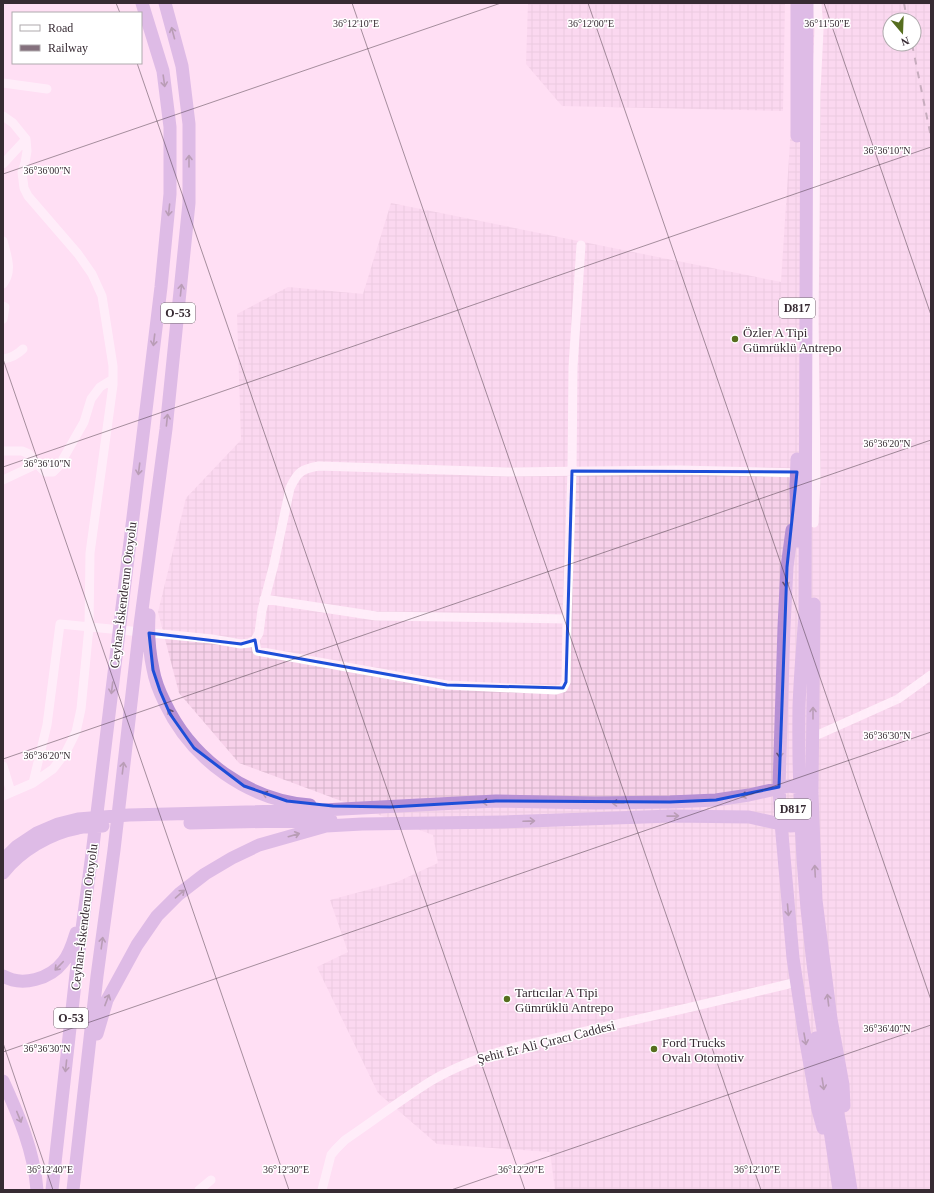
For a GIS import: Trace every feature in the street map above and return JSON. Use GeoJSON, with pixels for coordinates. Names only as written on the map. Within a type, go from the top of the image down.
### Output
{"type":"FeatureCollection","features":[{"type":"Feature","properties":{"kind":"highway","name":"Ceyhan-İskenderun Otoyolu"},"geometry":{"type":"LineString","coordinates":[[52,1190],[76,974],[91,863],[161,287],[170,194],[170,127],[162,71],[142,3]]}},
{"type":"Feature","properties":{"kind":"highway","name":"Ceyhan-İskenderun Otoyolu"},"geometry":{"type":"LineString","coordinates":[[73,1190],[118,807],[144,632],[189,203],[189,124],[182,66],[165,3]]}},
{"type":"Feature","properties":{"kind":"highway","name":"D817"},"geometry":{"type":"LineString","coordinates":[[797,3],[802,472],[796,486],[801,613]]}},
{"type":"Feature","properties":{"kind":"highway","name":"D817"},"geometry":{"type":"LineString","coordinates":[[811,4],[802,472],[800,802],[812,954],[814,1004],[839,1190]]}},
{"type":"Feature","properties":{"kind":"highway"},"geometry":{"type":"LineString","coordinates":[[802,472],[814,522],[812,793],[816,900],[830,1019],[843,1085],[847,1164]]}},
{"type":"Feature","properties":{"kind":"highway"},"geometry":{"type":"LineString","coordinates":[[796,486],[787,567],[784,627],[779,787],[781,823],[793,958],[804,1031],[818,1110],[836,1171]]}},
{"type":"Feature","properties":{"kind":"highway"},"geometry":{"type":"LineString","coordinates":[[144,632],[153,670],[170,714],[194,748],[209,762],[244,786],[265,795],[286,801],[333,806],[390,807]]}},
{"type":"Feature","properties":{"kind":"highway"},"geometry":{"type":"LineString","coordinates":[[3,860],[16,847],[36,833],[58,824],[78,819],[129,815],[324,810],[496,801],[595,803],[716,800],[749,795],[779,787],[789,786],[803,788],[812,793]]}},
{"type":"Feature","properties":{"kind":"highway"},"geometry":{"type":"LineString","coordinates":[[73,1190],[96,1036],[106,1000],[137,945],[157,916],[179,894],[205,874],[232,858],[259,845],[326,826],[672,816],[749,817],[790,826],[813,823]]}},
{"type":"Feature","properties":{"kind":"highway"},"geometry":{"type":"LineString","coordinates":[[3,873],[22,854],[41,842],[59,833],[78,828],[128,824],[430,818],[490,822]]}},
{"type":"Feature","properties":{"kind":"highway"},"geometry":{"type":"LineString","coordinates":[[3,976],[19,981],[30,981],[43,977],[54,971],[64,962],[72,946],[77,928],[91,863]]}},
{"type":"Feature","properties":{"kind":"highway","name":"D817"},"geometry":{"type":"LineString","coordinates":[[814,1004],[847,1164],[850,1190]]}},
{"type":"Feature","properties":{"kind":"highway"},"geometry":{"type":"LineString","coordinates":[[3,1081],[19,1116],[29,1146],[37,1190]]}},
{"type":"Feature","properties":{"kind":"street"},"geometry":{"type":"LineString","coordinates":[[811,4],[819,30],[816,92],[814,237],[816,478],[814,522]]}},
{"type":"Feature","properties":{"kind":"street"},"geometry":{"type":"LineString","coordinates":[[3,83],[46,88]]}},
{"type":"Feature","properties":{"kind":"street"},"geometry":{"type":"LineString","coordinates":[[3,116],[13,123],[26,139],[25,163],[22,172],[24,188],[28,196],[78,254],[92,274],[102,296],[113,366],[114,386],[90,553],[89,627],[81,709],[76,732],[66,752],[53,769],[33,783],[7,794],[3,766]]}},
{"type":"Feature","properties":{"kind":"street"},"geometry":{"type":"LineString","coordinates":[[3,164],[26,139]]}},
{"type":"Feature","properties":{"kind":"street"},"geometry":{"type":"LineString","coordinates":[[3,241],[9,261],[8,275],[3,284]]}},
{"type":"Feature","properties":{"kind":"street"},"geometry":{"type":"LineString","coordinates":[[255,640],[257,651],[447,686],[556,690],[563,688],[566,682],[572,471],[573,367],[581,245]]}},
{"type":"Feature","properties":{"kind":"street"},"geometry":{"type":"LineString","coordinates":[[3,306],[5,307],[3,319]]}},
{"type":"Feature","properties":{"kind":"street"},"geometry":{"type":"LineString","coordinates":[[3,359],[7,359],[20,353],[23,349]]}},
{"type":"Feature","properties":{"kind":"street"},"geometry":{"type":"LineString","coordinates":[[3,451],[22,451],[29,454],[36,464],[45,472],[53,472],[59,466],[84,422],[91,399],[100,387],[113,379]]}},
{"type":"Feature","properties":{"kind":"street"},"geometry":{"type":"LineString","coordinates":[[3,480],[36,464]]}},
{"type":"Feature","properties":{"kind":"street"},"geometry":{"type":"LineString","coordinates":[[33,783],[47,725],[60,624],[212,639],[241,644],[249,643],[255,640],[259,633],[264,599],[274,564],[290,488],[299,472],[307,468],[319,466],[508,472],[680,470],[802,472]]}},
{"type":"Feature","properties":{"kind":"street"},"geometry":{"type":"LineString","coordinates":[[264,599],[376,616],[567,618]]}},
{"type":"Feature","properties":{"kind":"street"},"geometry":{"type":"LineString","coordinates":[[813,737],[898,699],[931,675]]}},
{"type":"Feature","properties":{"kind":"street","name":"Şehit Er Ali Çıracı Caddesi"},"geometry":{"type":"LineString","coordinates":[[322,1190],[331,1155],[345,1140],[432,1080],[471,1061],[511,1048],[684,1010],[797,982]]}},
{"type":"Feature","properties":{"kind":"street"},"geometry":{"type":"LineString","coordinates":[[199,1190],[211,1180]]}},
{"type":"Feature","properties":{"kind":"highlighted area"},"geometry":{"type":"Polygon","coordinates":[[[572,471],[797,472],[787,567],[779,787],[716,800],[670,802],[496,801],[390,807],[333,806],[287,801],[244,786],[194,748],[170,714],[160,691],[153,670],[149,633],[241,644],[255,640],[257,651],[447,685],[563,688],[566,682],[572,471]]]}},
{"type":"Feature","properties":{"kind":"shaded area"},"geometry":{"type":"Polygon","coordinates":[[[528,3],[785,3],[783,111],[562,106],[526,64],[528,3]]]}},
{"type":"Feature","properties":{"kind":"shaded area"},"geometry":{"type":"Polygon","coordinates":[[[799,3],[931,3],[931,1190],[555,1190],[550,1152],[437,1144],[378,1093],[317,967],[348,952],[330,900],[397,882],[438,863],[433,835],[239,763],[179,693],[158,612],[186,498],[241,440],[237,314],[288,287],[363,294],[391,203],[781,282],[799,3]]]}},
{"type":"Feature","properties":{"kind":"railway"},"geometry":{"type":"LineString","coordinates":[[904,3],[906,12]]}},
{"type":"Feature","properties":{"kind":"railway"},"geometry":{"type":"LineString","coordinates":[[914,52],[931,137]]}},
{"type":"Feature","properties":{"kind":"place","name":"Özler A Tipi Gümrüklü Antrepo"},"geometry":{"type":"Point","coordinates":[735,339]}},
{"type":"Feature","properties":{"kind":"place","name":"Tartıcılar A Tipi Gümrüklü Antrepo"},"geometry":{"type":"Point","coordinates":[507,999]}},
{"type":"Feature","properties":{"kind":"place","name":"Ford Trucks Ovalı Otomotiv"},"geometry":{"type":"Point","coordinates":[654,1049]}}]}
